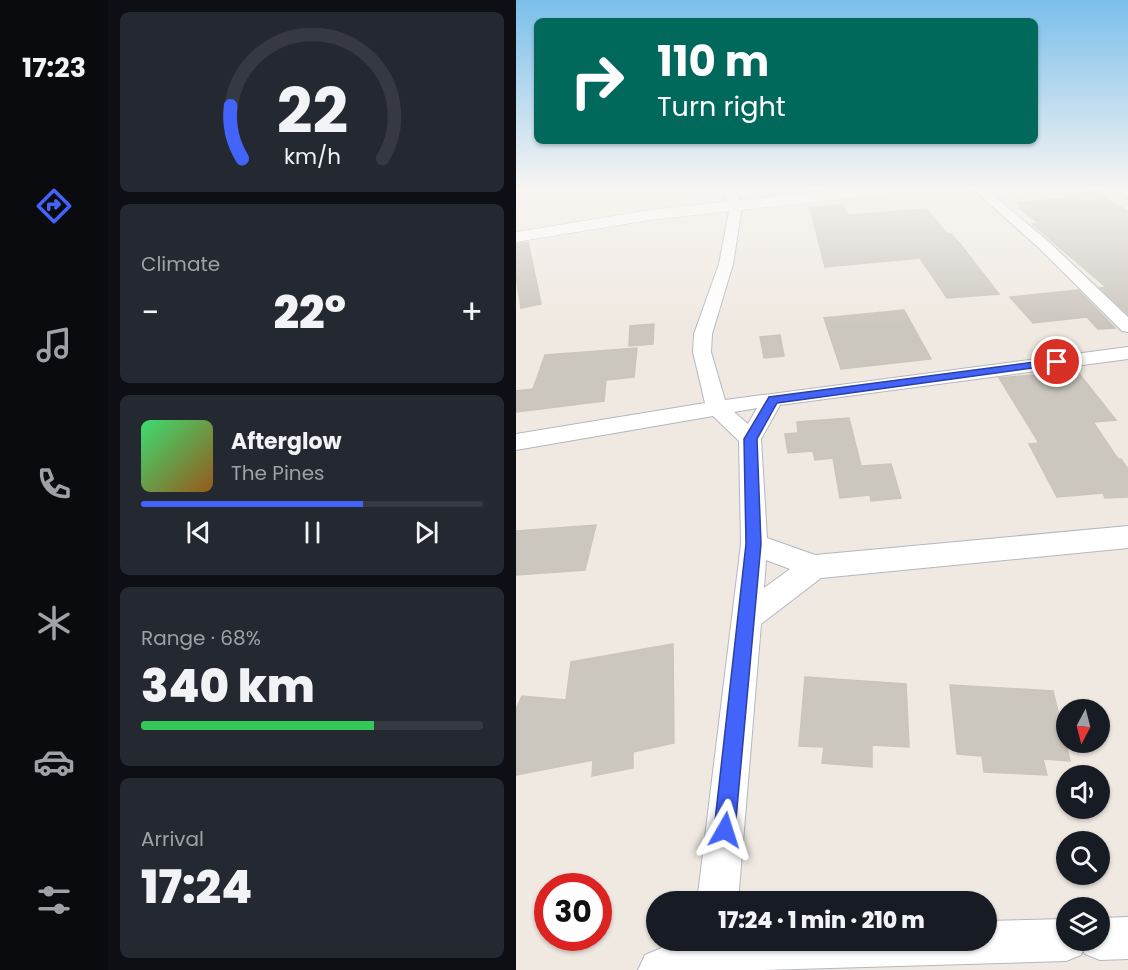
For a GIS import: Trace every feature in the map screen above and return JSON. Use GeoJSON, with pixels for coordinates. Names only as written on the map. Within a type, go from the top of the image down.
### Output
{"type":"FeatureCollection","features":[{"type":"Feature","properties":{"kind":"street"},"geometry":{"type":"LineString","coordinates":[[516,237],[533,234]]}},
{"type":"Feature","properties":{"kind":"street"},"geometry":{"type":"LineString","coordinates":[[729,234],[726,264],[703,334],[702,352],[717,408],[750,439]]}},
{"type":"Feature","properties":{"kind":"street"},"geometry":{"type":"LineString","coordinates":[[1032,234],[1128,327]]}},
{"type":"Feature","properties":{"kind":"street"},"geometry":{"type":"LineString","coordinates":[[516,442],[773,399],[1128,352]]}},
{"type":"Feature","properties":{"kind":"street"},"geometry":{"type":"LineString","coordinates":[[718,891],[754,544],[750,439],[773,399]]}},
{"type":"Feature","properties":{"kind":"street"},"geometry":{"type":"LineString","coordinates":[[754,544],[814,567],[1128,537]]}},
{"type":"Feature","properties":{"kind":"street"},"geometry":{"type":"LineString","coordinates":[[748,616],[814,567]]}},
{"type":"Feature","properties":{"kind":"street"},"geometry":{"type":"LineString","coordinates":[[1110,939],[1128,938]]}},
{"type":"Feature","properties":{"kind":"street"},"geometry":{"type":"LineString","coordinates":[[997,941],[1056,940]]}},
{"type":"Feature","properties":{"kind":"street"},"geometry":{"type":"LineString","coordinates":[[660,970],[701,951]]}},
{"type":"Feature","properties":{"kind":"building"},"geometry":{"type":"Polygon","coordinates":[[[817,234],[951,234],[999,294],[947,298],[920,258],[825,267],[817,234]]]}},
{"type":"Feature","properties":{"kind":"building"},"geometry":{"type":"Polygon","coordinates":[[[1044,234],[1128,234],[1128,314],[1100,288],[1106,287],[1044,234]]]}},
{"type":"Feature","properties":{"kind":"building"},"geometry":{"type":"Polygon","coordinates":[[[528,242],[541,304],[521,308],[516,275],[516,244],[528,242]]]}},
{"type":"Feature","properties":{"kind":"building"},"geometry":{"type":"Polygon","coordinates":[[[1078,290],[1115,328],[1098,329],[1087,317],[1033,323],[1010,297],[1078,290]]]}},
{"type":"Feature","properties":{"kind":"building"},"geometry":{"type":"Polygon","coordinates":[[[904,310],[931,359],[841,369],[824,318],[904,310]]]}},
{"type":"Feature","properties":{"kind":"building"},"geometry":{"type":"Polygon","coordinates":[[[654,324],[653,344],[629,346],[630,326],[654,324]]]}},
{"type":"Feature","properties":{"kind":"building"},"geometry":{"type":"Polygon","coordinates":[[[780,335],[784,356],[764,358],[760,337],[780,335]]]}},
{"type":"Feature","properties":{"kind":"building"},"geometry":{"type":"Polygon","coordinates":[[[637,348],[634,377],[606,380],[604,401],[516,412],[516,391],[533,389],[545,355],[637,348]]]}},
{"type":"Feature","properties":{"kind":"building"},"geometry":{"type":"Polygon","coordinates":[[[1077,371],[1116,420],[1093,422],[1118,459],[1121,459],[1128,469],[1128,497],[1105,498],[1103,493],[1057,497],[1029,444],[1039,443],[999,378],[1077,371]]]}},
{"type":"Feature","properties":{"kind":"building"},"geometry":{"type":"Polygon","coordinates":[[[849,418],[861,466],[891,464],[901,498],[871,501],[870,495],[840,498],[833,458],[815,460],[813,451],[788,453],[785,434],[798,433],[797,422],[849,418]]]}},
{"type":"Feature","properties":{"kind":"building"},"geometry":{"type":"Polygon","coordinates":[[[596,525],[585,570],[516,575],[516,531],[596,525]]]}},
{"type":"Feature","properties":{"kind":"building"},"geometry":{"type":"Polygon","coordinates":[[[673,644],[674,743],[633,752],[633,768],[592,776],[593,760],[516,775],[516,709],[522,696],[566,700],[571,662],[673,644]]]}},
{"type":"Feature","properties":{"kind":"building"},"geometry":{"type":"Polygon","coordinates":[[[805,677],[906,684],[909,747],[872,745],[872,767],[822,763],[824,747],[799,746],[805,677]]]}},
{"type":"Feature","properties":{"kind":"building"},"geometry":{"type":"Polygon","coordinates":[[[950,685],[1053,691],[1056,703],[1056,753],[1068,753],[1070,761],[1043,759],[1047,775],[984,772],[982,756],[957,754],[950,685]]]}},
{"type":"Feature","properties":{"kind":"route"},"geometry":{"type":"LineString","coordinates":[[725,830],[754,544],[750,439],[773,399],[1057,362]]}}]}
